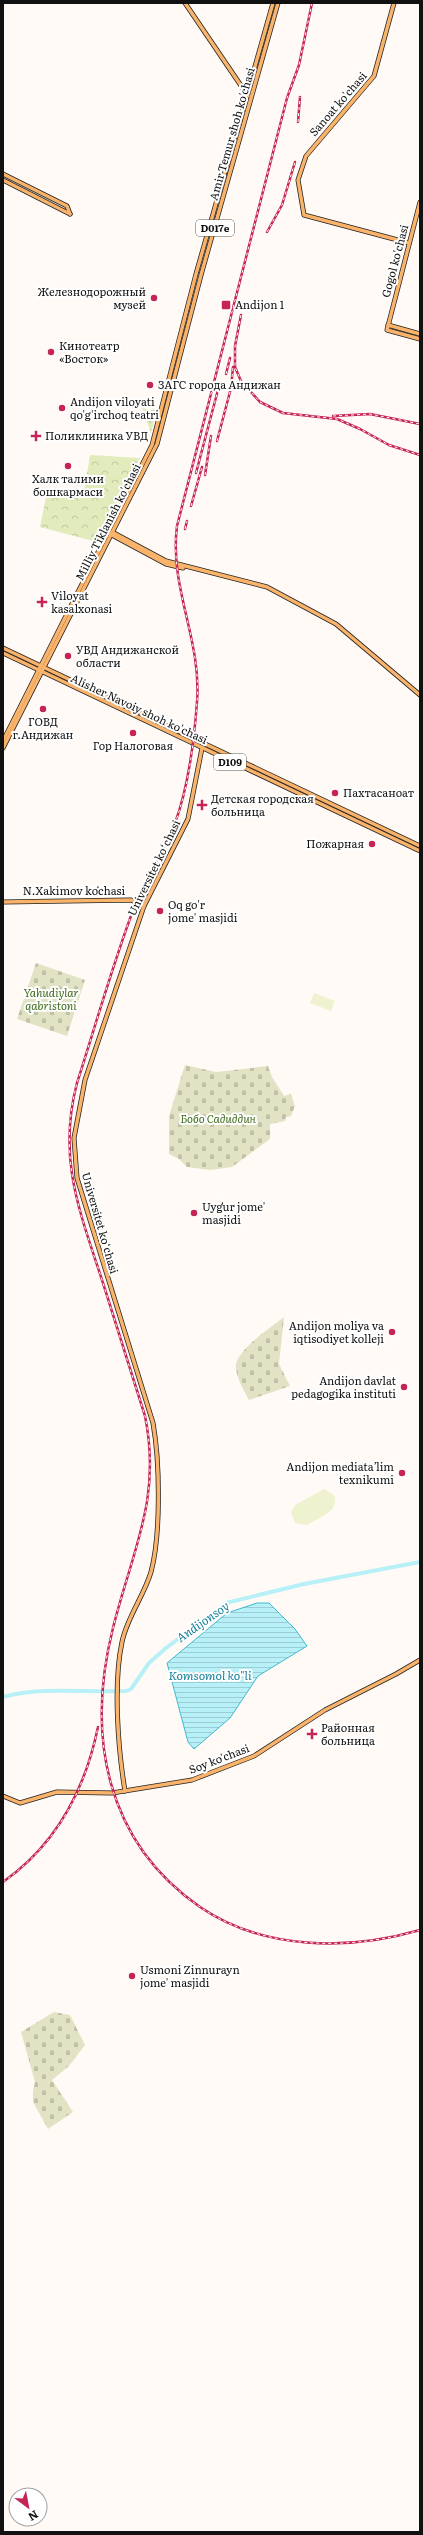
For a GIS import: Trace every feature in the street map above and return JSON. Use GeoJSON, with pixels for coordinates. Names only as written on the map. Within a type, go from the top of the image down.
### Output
{"type":"FeatureCollection","features":[{"type":"Feature","properties":{"kind":"main road"},"geometry":{"type":"LineString","coordinates":[[185,3],[248,97],[252,98]]}},
{"type":"Feature","properties":{"kind":"main road","name":"Amir Temur shoh ko'chasi"},"geometry":{"type":"LineString","coordinates":[[148,452],[165,397],[196,274],[248,97],[273,3]]}},
{"type":"Feature","properties":{"kind":"main road","name":"Amir Temur shoh ko'chasi"},"geometry":{"type":"LineString","coordinates":[[153,454],[166,412],[201,276],[278,3]]}},
{"type":"Feature","properties":{"kind":"main road","name":"Sanoat ko'chasi"},"geometry":{"type":"LineString","coordinates":[[394,3],[374,76],[306,156],[298,180],[304,215],[409,243]]}},
{"type":"Feature","properties":{"kind":"main road"},"geometry":{"type":"LineString","coordinates":[[3,174],[67,206],[70,214],[3,180]]}},
{"type":"Feature","properties":{"kind":"main road","name":"Gogol ko'chasi"},"geometry":{"type":"LineString","coordinates":[[417,335],[387,330],[420,202]]}},
{"type":"Feature","properties":{"kind":"main road"},"geometry":{"type":"LineString","coordinates":[[196,274],[201,276]]}},
{"type":"Feature","properties":{"kind":"main road"},"geometry":{"type":"LineString","coordinates":[[388,325],[417,335],[420,339]]}},
{"type":"Feature","properties":{"kind":"main road","name":"Milliy Tiklanish ko'chasi"},"geometry":{"type":"LineString","coordinates":[[3,742],[25,701],[107,532],[148,452]]}},
{"type":"Feature","properties":{"kind":"main road","name":"Milliy Tiklanish ko'chasi"},"geometry":{"type":"LineString","coordinates":[[41,667],[153,454]]}},
{"type":"Feature","properties":{"kind":"main road"},"geometry":{"type":"LineString","coordinates":[[107,532],[158,557],[187,568],[267,587],[336,624],[420,695]]}},
{"type":"Feature","properties":{"kind":"main road","name":"Alisher Navoiy shoh ko'chasi"},"geometry":{"type":"LineString","coordinates":[[3,648],[420,846]]}},
{"type":"Feature","properties":{"kind":"main road","name":"Alisher Navoiy shoh ko'chasi"},"geometry":{"type":"LineString","coordinates":[[3,653],[39,672],[420,851]]}},
{"type":"Feature","properties":{"kind":"main road","name":"Milliy Tiklanish ko'chasi"},"geometry":{"type":"LineString","coordinates":[[3,748],[17,716]]}},
{"type":"Feature","properties":{"kind":"main road","name":"Universitet kо‘chasi"},"geometry":{"type":"LineString","coordinates":[[125,1791],[118,1696],[120,1655],[126,1626],[150,1573],[154,1555],[157,1459],[153,1423],[77,1178],[74,1138],[85,1080],[144,906],[188,819],[202,748]]}},
{"type":"Feature","properties":{"kind":"main road"},"geometry":{"type":"LineString","coordinates":[[253,772],[255,768]]}},
{"type":"Feature","properties":{"kind":"main road"},"geometry":{"type":"LineString","coordinates":[[281,786],[283,782]]}},
{"type":"Feature","properties":{"kind":"main road"},"geometry":{"type":"LineString","coordinates":[[330,809],[332,805]]}},
{"type":"Feature","properties":{"kind":"main road"},"geometry":{"type":"LineString","coordinates":[[375,830],[377,826]]}},
{"type":"Feature","properties":{"kind":"main road"},"geometry":{"type":"LineString","coordinates":[[382,833],[384,829]]}},
{"type":"Feature","properties":{"kind":"main road","name":"N.Xakimov koʻchasi"},"geometry":{"type":"LineString","coordinates":[[3,902],[131,900],[144,906]]}},
{"type":"Feature","properties":{"kind":"main road","name":"Soy ko'chasi"},"geometry":{"type":"LineString","coordinates":[[3,1796],[20,1803],[57,1792],[72,1791],[105,1794],[192,1780],[247,1759],[325,1710],[396,1674],[420,1660]]}},
{"type":"Feature","properties":{"kind":"green space"},"geometry":{"type":"Polygon","coordinates":[[[142,408],[150,410],[150,418],[151,410],[157,409],[151,433],[142,408]]]}},
{"type":"Feature","properties":{"kind":"green space"},"geometry":{"type":"Polygon","coordinates":[[[90,455],[140,458],[97,542],[40,527],[47,492],[61,495],[62,488],[84,492],[90,455]]]}},
{"type":"Feature","properties":{"kind":"green space","name":"Yahudiylar qabristoni"},"geometry":{"type":"Polygon","coordinates":[[[36,963],[85,980],[67,1036],[17,1019],[36,963]]]}},
{"type":"Feature","properties":{"kind":"green space"},"geometry":{"type":"Polygon","coordinates":[[[314,993],[335,1001],[331,1011],[310,1003],[314,993]]]}},
{"type":"Feature","properties":{"kind":"green space","name":"Бобо Садиддин"},"geometry":{"type":"Polygon","coordinates":[[[185,1065],[216,1072],[268,1066],[272,1077],[284,1096],[291,1094],[295,1106],[291,1116],[286,1117],[285,1121],[270,1124],[270,1139],[232,1167],[210,1170],[187,1167],[179,1159],[169,1154],[169,1116],[185,1065]]]}},
{"type":"Feature","properties":{"kind":"green space"},"geometry":{"type":"Polygon","coordinates":[[[284,1317],[279,1364],[290,1386],[249,1400],[238,1376],[236,1368],[237,1362],[247,1347],[284,1317]]]}},
{"type":"Feature","properties":{"kind":"green space"},"geometry":{"type":"Polygon","coordinates":[[[324,1489],[334,1495],[335,1501],[331,1510],[307,1525],[295,1523],[291,1512],[295,1505],[324,1489]]]}},
{"type":"Feature","properties":{"kind":"green space"},"geometry":{"type":"Polygon","coordinates":[[[54,2012],[70,2015],[85,2045],[69,2066],[52,2080],[73,2112],[48,2129],[33,2102],[35,2082],[21,2032],[54,2012]]]}},
{"type":"Feature","properties":{"kind":"water","name":"Komsomol ko\"li"},"geometry":{"type":"Polygon","coordinates":[[[257,1603],[269,1603],[295,1629],[307,1646],[258,1676],[230,1718],[194,1749],[188,1742],[167,1663],[227,1613],[257,1603]]]}},
{"type":"Feature","properties":{"kind":"waterway","name":"Andijonsoy"},"geometry":{"type":"LineString","coordinates":[[3,1697],[49,1691],[126,1691],[131,1689],[149,1663],[166,1648],[226,1603],[304,1584],[420,1562]]}},
{"type":"Feature","properties":{"kind":"railway"},"geometry":{"type":"LineString","coordinates":[[312,3],[299,65],[287,98],[177,526],[177,571],[191,635],[197,679],[197,702],[194,733],[184,794],[175,823],[166,844],[144,884],[135,905],[112,971],[77,1083],[71,1111],[69,1136],[70,1161],[79,1209],[145,1416],[149,1446],[150,1473],[147,1499],[136,1549],[113,1628],[105,1668],[102,1707],[104,1746],[111,1783],[124,1818],[143,1851],[168,1880],[200,1907],[225,1921],[251,1932],[278,1939],[335,1943],[392,1937],[420,1930]]}},
{"type":"Feature","properties":{"kind":"railway"},"geometry":{"type":"LineString","coordinates":[[298,122],[300,97]]}},
{"type":"Feature","properties":{"kind":"railway"},"geometry":{"type":"LineString","coordinates":[[267,232],[282,205],[295,162]]}},
{"type":"Feature","properties":{"kind":"railway"},"geometry":{"type":"LineString","coordinates":[[241,315],[235,346],[235,367],[241,381],[260,402],[283,413],[337,419],[360,429],[389,445],[420,455]]}},
{"type":"Feature","properties":{"kind":"railway"},"geometry":{"type":"LineString","coordinates":[[226,374],[230,358]]}},
{"type":"Feature","properties":{"kind":"railway"},"geometry":{"type":"LineString","coordinates":[[217,441],[231,388],[233,367]]}},
{"type":"Feature","properties":{"kind":"railway"},"geometry":{"type":"LineString","coordinates":[[196,473],[219,386]]}},
{"type":"Feature","properties":{"kind":"railway"},"geometry":{"type":"LineString","coordinates":[[333,416],[370,414],[420,424]]}},
{"type":"Feature","properties":{"kind":"railway"},"geometry":{"type":"LineString","coordinates":[[205,475],[211,436]]}},
{"type":"Feature","properties":{"kind":"railway"},"geometry":{"type":"LineString","coordinates":[[191,506],[202,467]]}},
{"type":"Feature","properties":{"kind":"railway"},"geometry":{"type":"LineString","coordinates":[[185,529],[187,521]]}},
{"type":"Feature","properties":{"kind":"railway"},"geometry":{"type":"LineString","coordinates":[[3,1882],[39,1851],[66,1814],[85,1772],[98,1727]]}},
{"type":"Feature","properties":{"kind":"place","name":"Железнодорожный музей"},"geometry":{"type":"Point","coordinates":[154,298]}},
{"type":"Feature","properties":{"kind":"place","name":"Andijon 1"},"geometry":{"type":"Point","coordinates":[226,305]}},
{"type":"Feature","properties":{"kind":"place","name":"Кинотеатр «Восток»"},"geometry":{"type":"Point","coordinates":[51,352]}},
{"type":"Feature","properties":{"kind":"place","name":"ЗАГС города Андижан"},"geometry":{"type":"Point","coordinates":[150,385]}},
{"type":"Feature","properties":{"kind":"place","name":"Andijon viloyati qo'g'irchoq teatri"},"geometry":{"type":"Point","coordinates":[62,408]}},
{"type":"Feature","properties":{"kind":"place","name":"Поликлиника УВД"},"geometry":{"type":"Point","coordinates":[36,436]}},
{"type":"Feature","properties":{"kind":"place","name":"Халк талими бошкармаси"},"geometry":{"type":"Point","coordinates":[68,466]}},
{"type":"Feature","properties":{"kind":"place","name":"Viloyat kasalxonasi"},"geometry":{"type":"Point","coordinates":[42,602]}},
{"type":"Feature","properties":{"kind":"place","name":"УВД Андижанской области"},"geometry":{"type":"Point","coordinates":[68,656]}},
{"type":"Feature","properties":{"kind":"place","name":"ГОВД г.Андижан"},"geometry":{"type":"Point","coordinates":[43,709]}},
{"type":"Feature","properties":{"kind":"place","name":"Гор Налоговая"},"geometry":{"type":"Point","coordinates":[133,733]}},
{"type":"Feature","properties":{"kind":"place","name":"Пахтасаноат"},"geometry":{"type":"Point","coordinates":[335,793]}},
{"type":"Feature","properties":{"kind":"place","name":"Детская городская больница"},"geometry":{"type":"Point","coordinates":[202,805]}},
{"type":"Feature","properties":{"kind":"place","name":"Пожарная"},"geometry":{"type":"Point","coordinates":[372,844]}},
{"type":"Feature","properties":{"kind":"place","name":"Oq go'r jome' masjidi"},"geometry":{"type":"Point","coordinates":[160,911]}},
{"type":"Feature","properties":{"kind":"place","name":"Uygʻur jome' masjidi"},"geometry":{"type":"Point","coordinates":[194,1213]}},
{"type":"Feature","properties":{"kind":"place","name":"Andijon moliya va iqtisodiyet kolleji"},"geometry":{"type":"Point","coordinates":[392,1332]}},
{"type":"Feature","properties":{"kind":"place","name":"Andijon davlat pedagogika instituti"},"geometry":{"type":"Point","coordinates":[404,1387]}},
{"type":"Feature","properties":{"kind":"place","name":"Andijon mediataʼlim texnikumi"},"geometry":{"type":"Point","coordinates":[402,1473]}},
{"type":"Feature","properties":{"kind":"place","name":"Районная больница"},"geometry":{"type":"Point","coordinates":[312,1734]}},
{"type":"Feature","properties":{"kind":"place","name":"Usmoni Zinnurayn jome' masjidi"},"geometry":{"type":"Point","coordinates":[132,1976]}}]}
